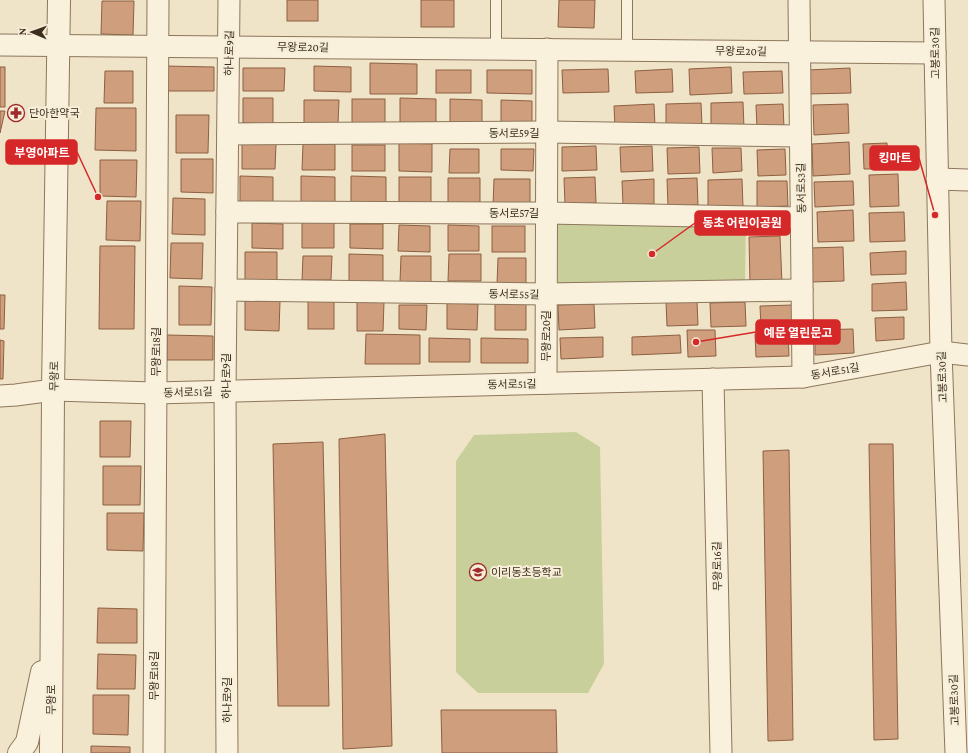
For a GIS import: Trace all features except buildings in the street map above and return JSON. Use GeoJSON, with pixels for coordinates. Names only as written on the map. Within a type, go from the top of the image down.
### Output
{"type":"FeatureCollection","features":[{"type":"Feature","properties":{"kind":"street","name":"무왕로"},"geometry":{"type":"LineString","coordinates":[[51,753],[51,632],[59,0]]}},
{"type":"Feature","properties":{"kind":"street","name":"무왕로18길"},"geometry":{"type":"LineString","coordinates":[[154,753],[158,0]]}},
{"type":"Feature","properties":{"kind":"street","name":"하나로9길"},"geometry":{"type":"LineString","coordinates":[[227,753],[225,391],[229,0]]}},
{"type":"Feature","properties":{"kind":"street","name":"동서로53길"},"geometry":{"type":"LineString","coordinates":[[798,0],[804,377]]}},
{"type":"Feature","properties":{"kind":"street","name":"고봉로30길"},"geometry":{"type":"LineString","coordinates":[[934,0],[941,352],[956,753]]}},
{"type":"Feature","properties":{"kind":"street","name":"무왕로20길"},"geometry":{"type":"LineString","coordinates":[[0,45],[59,44],[935,53]]}},
{"type":"Feature","properties":{"kind":"street","name":"무왕로20길"},"geometry":{"type":"LineString","coordinates":[[546,383],[547,49]]}},
{"type":"Feature","properties":{"kind":"street","name":"동서로59길"},"geometry":{"type":"LineString","coordinates":[[228,134],[547,132],[800,136]]}},
{"type":"Feature","properties":{"kind":"street"},"geometry":{"type":"LineString","coordinates":[[937,179],[968,180]]}},
{"type":"Feature","properties":{"kind":"street","name":"동서로57길"},"geometry":{"type":"LineString","coordinates":[[227,212],[547,213],[801,218]]}},
{"type":"Feature","properties":{"kind":"street","name":"동서로55길"},"geometry":{"type":"LineString","coordinates":[[226,290],[546,294],[802,290]]}},
{"type":"Feature","properties":{"kind":"street","name":"동서로51길"},"geometry":{"type":"LineString","coordinates":[[0,396],[54,390],[155,393],[804,377],[941,352],[968,355]]}},
{"type":"Feature","properties":{"kind":"street","name":"무왕로16길"},"geometry":{"type":"LineString","coordinates":[[713,379],[721,753]]}},
{"type":"Feature","properties":{"kind":"street"},"geometry":{"type":"LineString","coordinates":[[18,753],[27,742],[51,632]]}},
{"type":"Feature","properties":{"kind":"lane"},"geometry":{"type":"LineString","coordinates":[[496,0],[496,49]]}},
{"type":"Feature","properties":{"kind":"lane"},"geometry":{"type":"LineString","coordinates":[[627,0],[627,50]]}},
{"type":"Feature","properties":{"kind":"green space"},"geometry":{"type":"Polygon","coordinates":[[[558,222],[746,223],[745,286],[558,285],[558,222]]]}},
{"type":"Feature","properties":{"kind":"green space"},"geometry":{"type":"Polygon","coordinates":[[[576,432],[600,447],[604,664],[588,693],[478,693],[456,672],[456,461],[474,435],[576,432]]]}},
{"type":"Feature","properties":{"kind":"place","name":"단아한약국"},"geometry":{"type":"Point","coordinates":[16,113]}},
{"type":"Feature","properties":{"kind":"place","name":"부영아파트"},"geometry":{"type":"Point","coordinates":[98,197]}},
{"type":"Feature","properties":{"kind":"place","name":"킹마트"},"geometry":{"type":"Point","coordinates":[935,215]}},
{"type":"Feature","properties":{"kind":"place","name":"동초 어린이공원"},"geometry":{"type":"Point","coordinates":[652,254]}},
{"type":"Feature","properties":{"kind":"place","name":"예문 열린문고"},"geometry":{"type":"Point","coordinates":[696,342]}},
{"type":"Feature","properties":{"kind":"place","name":"이리동초등학교"},"geometry":{"type":"Point","coordinates":[478,572]}}]}
